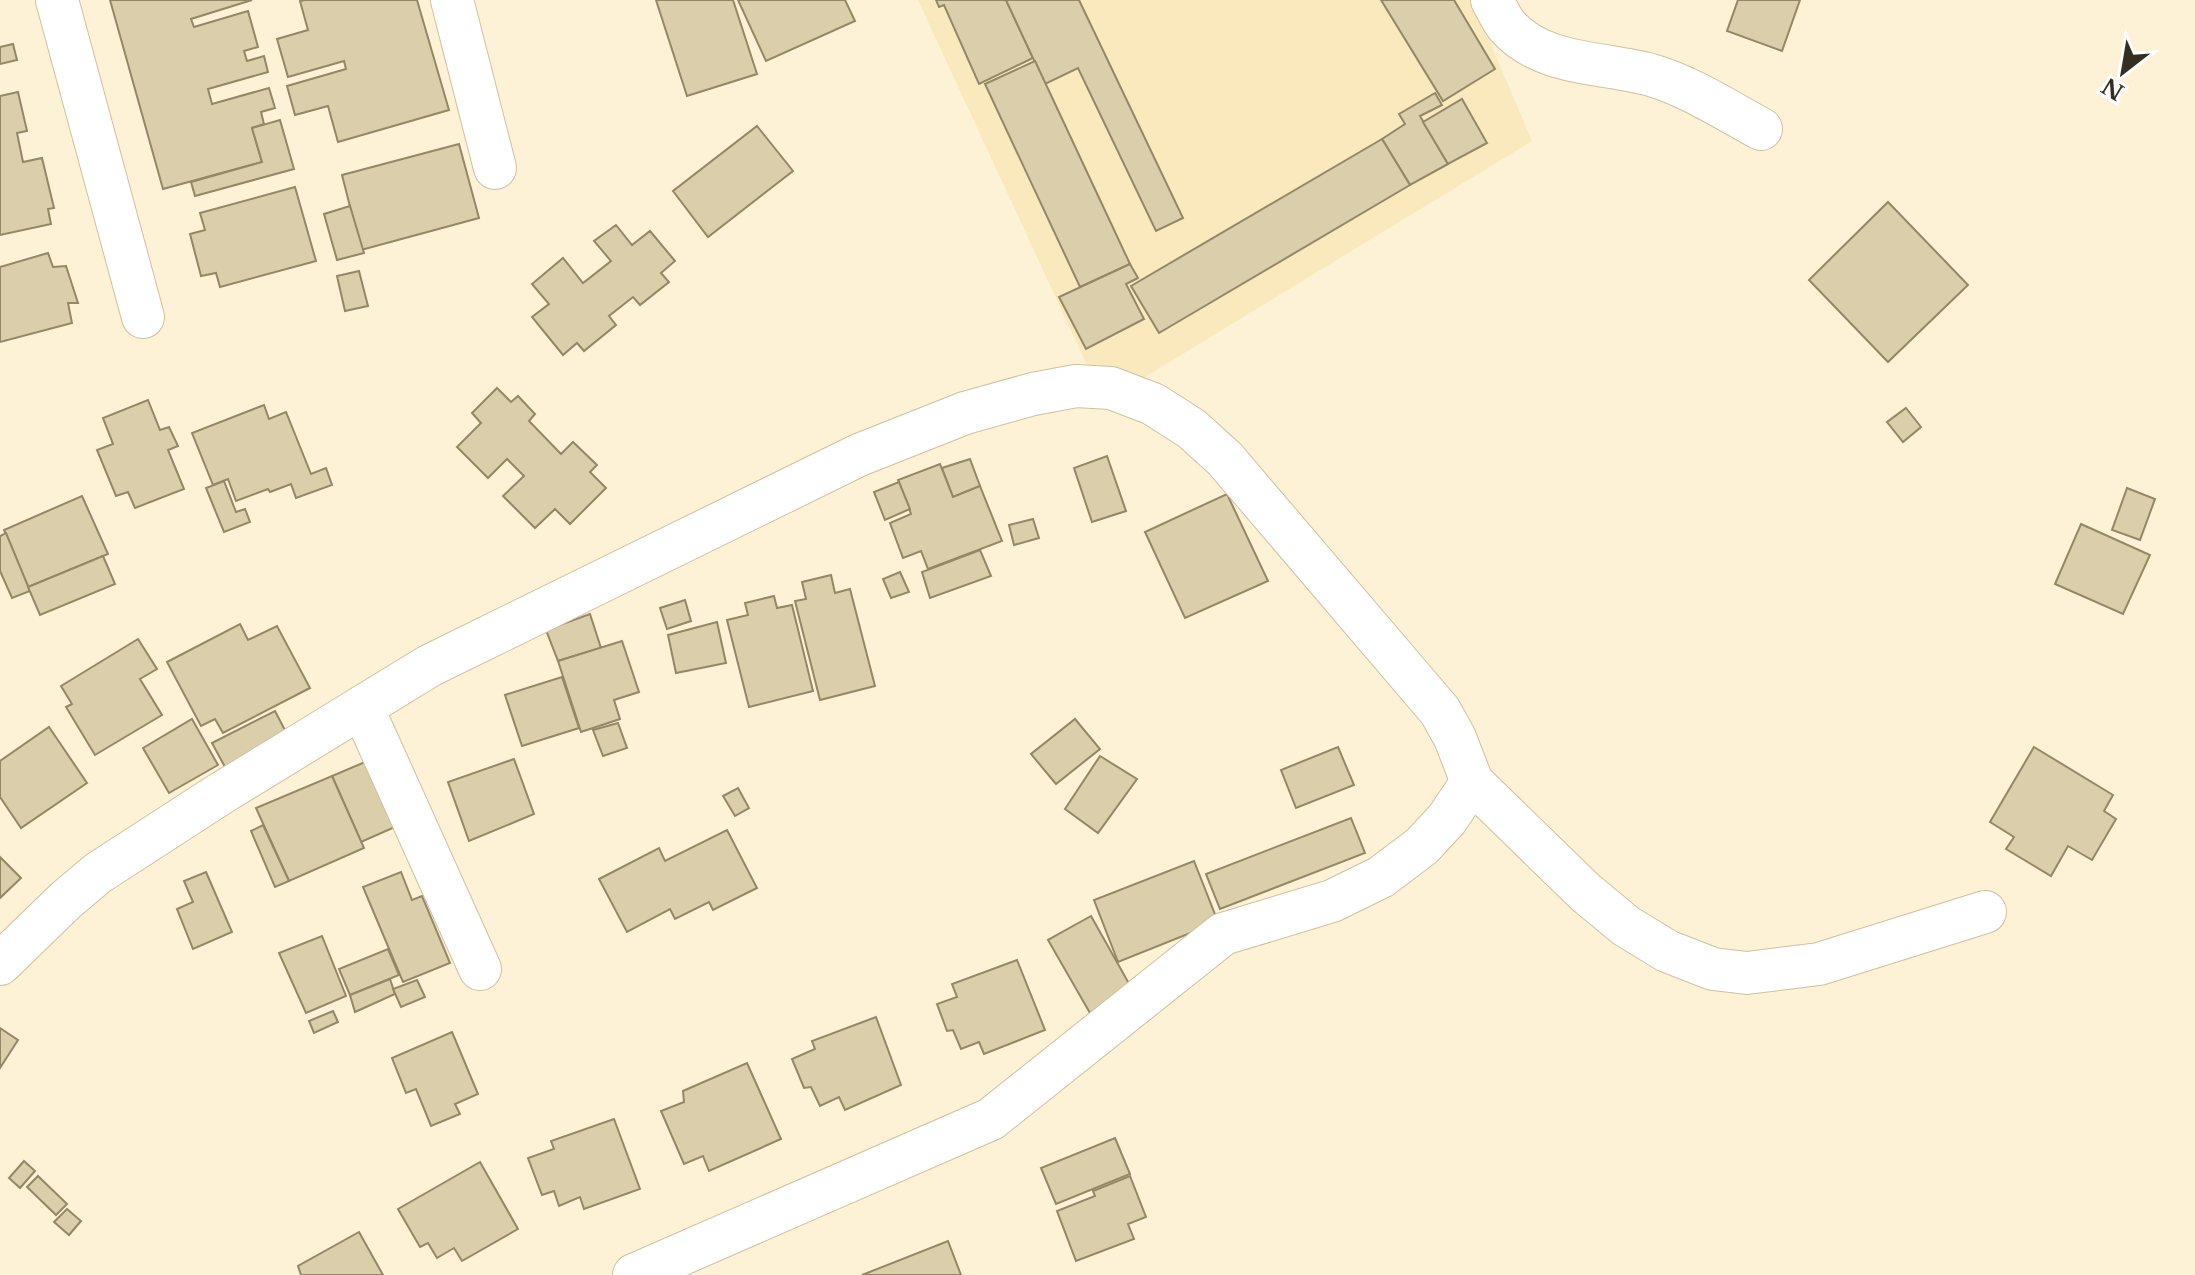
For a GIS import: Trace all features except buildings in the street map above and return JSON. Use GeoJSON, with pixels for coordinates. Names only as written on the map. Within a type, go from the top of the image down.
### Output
{"type":"FeatureCollection","features":[{"type":"Feature","properties":{"kind":"street"},"geometry":{"type":"LineString","coordinates":[[57,0],[143,317]]}},
{"type":"Feature","properties":{"kind":"street"},"geometry":{"type":"LineString","coordinates":[[452,0],[495,168]]}},
{"type":"Feature","properties":{"kind":"street"},"geometry":{"type":"LineString","coordinates":[[1492,0],[1505,24],[1524,43],[1554,56],[1653,76],[1701,96],[1761,129]]}},
{"type":"Feature","properties":{"kind":"street"},"geometry":{"type":"LineString","coordinates":[[0,964],[98,873],[429,666],[859,455],[965,413],[1076,386],[1111,388],[1153,404],[1192,429],[1225,459],[1440,711],[1455,738],[1472,782],[1585,892],[1626,926],[1667,951],[1713,969],[1747,973],[1819,964],[1985,912]]}},
{"type":"Feature","properties":{"kind":"street"},"geometry":{"type":"LineString","coordinates":[[362,707],[480,969]]}},
{"type":"Feature","properties":{"kind":"street"},"geometry":{"type":"LineString","coordinates":[[634,1275],[991,1119],[1223,934],[1332,901],[1381,877],[1430,837],[1447,819],[1472,782]]}},
{"type":"Feature","properties":{"kind":"shaded area"},"geometry":{"type":"Polygon","coordinates":[[[918,0],[1472,0],[1532,141],[1145,377],[1087,365],[918,0]]]}}]}
